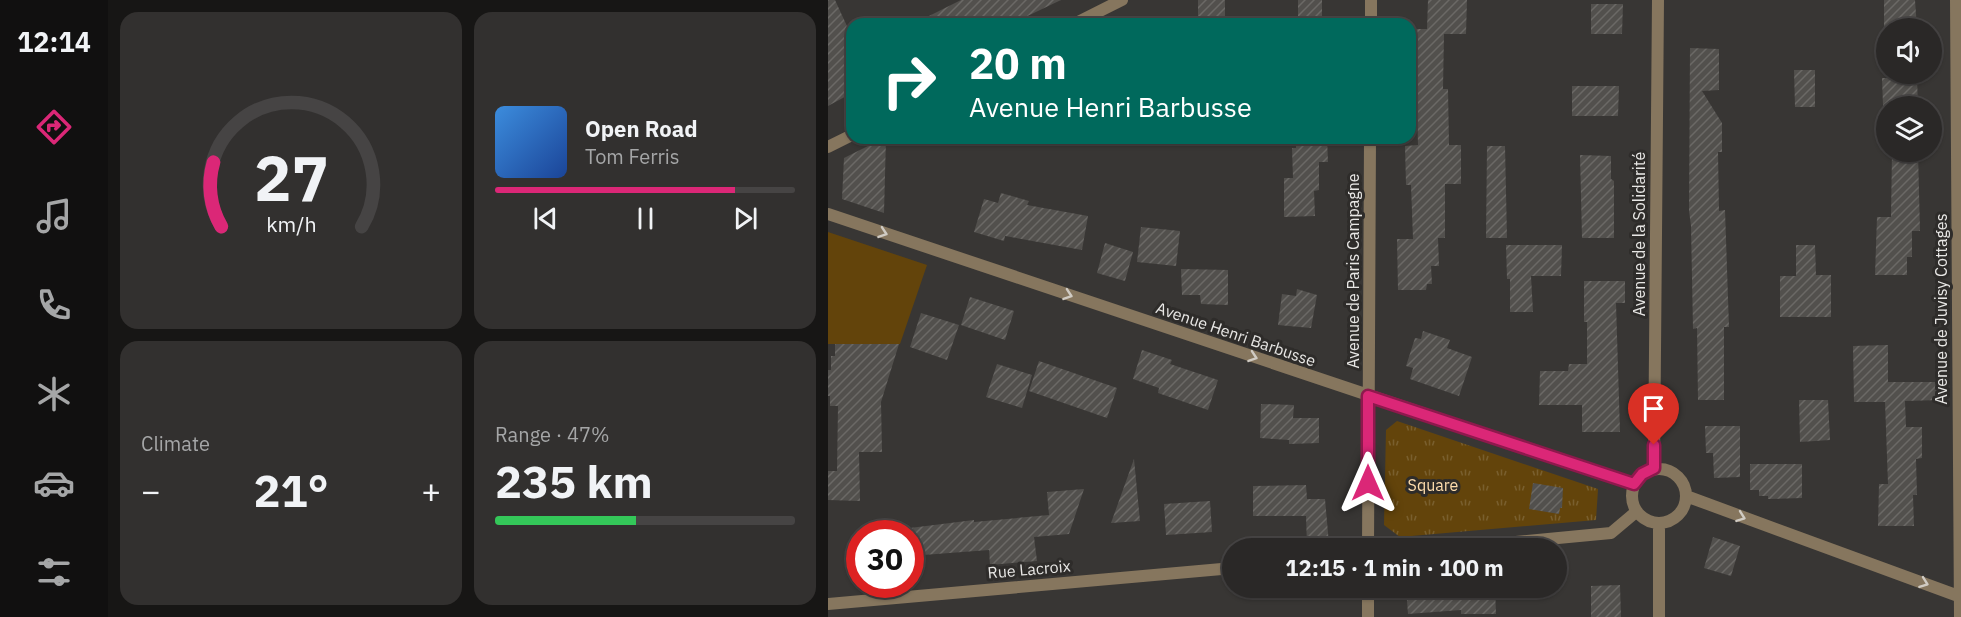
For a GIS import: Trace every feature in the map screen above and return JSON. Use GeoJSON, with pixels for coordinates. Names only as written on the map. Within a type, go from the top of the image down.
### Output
{"type":"FeatureCollection","features":[{"type":"Feature","properties":{"kind":"street"},"geometry":{"type":"LineString","coordinates":[[1086,18],[1122,0]]}},
{"type":"Feature","properties":{"kind":"street"},"geometry":{"type":"LineString","coordinates":[[1371,0],[1371,18]]}},
{"type":"Feature","properties":{"kind":"street","name":"Avenue de la Solidarité"},"geometry":{"type":"LineString","coordinates":[[1654,468],[1658,0]]}},
{"type":"Feature","properties":{"kind":"street","name":"Avenue de Juvisy Cottages"},"geometry":{"type":"LineString","coordinates":[[1956,0],[1960,617]]}},
{"type":"Feature","properties":{"kind":"street"},"geometry":{"type":"LineString","coordinates":[[828,147],[846,138]]}},
{"type":"Feature","properties":{"kind":"street","name":"Avenue de Paris Campagne"},"geometry":{"type":"LineString","coordinates":[[1368,538],[1370,144]]}},
{"type":"Feature","properties":{"kind":"street","name":"Avenue Henri Barbusse"},"geometry":{"type":"LineString","coordinates":[[828,214],[1634,484]]}},
{"type":"Feature","properties":{"kind":"street"},"geometry":{"type":"LineString","coordinates":[[1654,468],[1666,469],[1677,475],[1684,485],[1686,496],[1682,510],[1673,520],[1659,524],[1646,520],[1636,512],[1631,498],[1634,484],[1642,474],[1654,468]]}},
{"type":"Feature","properties":{"kind":"street"},"geometry":{"type":"LineString","coordinates":[[1686,496],[1960,596]]}},
{"type":"Feature","properties":{"kind":"street"},"geometry":{"type":"LineString","coordinates":[[1558,538],[1611,533],[1636,512]]}},
{"type":"Feature","properties":{"kind":"street"},"geometry":{"type":"LineString","coordinates":[[1659,524],[1659,617]]}},
{"type":"Feature","properties":{"kind":"street","name":"Rue Lacroix"},"geometry":{"type":"LineString","coordinates":[[828,604],[1222,569]]}},
{"type":"Feature","properties":{"kind":"street"},"geometry":{"type":"LineString","coordinates":[[1368,598],[1368,617]]}},
{"type":"Feature","properties":{"kind":"green space"},"geometry":{"type":"Polygon","coordinates":[[[828,232],[927,265],[900,344],[828,344],[828,232]]]}},
{"type":"Feature","properties":{"kind":"green space","name":"Square"},"geometry":{"type":"Polygon","coordinates":[[[1397,421],[1598,489],[1596,520],[1400,537],[1384,525],[1386,430],[1397,421]]]}},
{"type":"Feature","properties":{"kind":"building"},"geometry":{"type":"Polygon","coordinates":[[[828,0],[835,0],[846,24],[846,96],[828,106],[828,0]]]}},
{"type":"Feature","properties":{"kind":"building"},"geometry":{"type":"Polygon","coordinates":[[[961,0],[1061,0],[1024,18],[925,18],[961,0]]]}},
{"type":"Feature","properties":{"kind":"building"},"geometry":{"type":"Polygon","coordinates":[[[1198,0],[1225,0],[1225,18],[1198,18],[1198,0]]]}},
{"type":"Feature","properties":{"kind":"building"},"geometry":{"type":"Polygon","coordinates":[[[1298,0],[1322,0],[1322,18],[1298,18],[1298,0]]]}},
{"type":"Feature","properties":{"kind":"building"},"geometry":{"type":"Polygon","coordinates":[[[1428,0],[1467,0],[1466,34],[1444,34],[1443,89],[1448,89],[1449,145],[1461,145],[1461,184],[1445,184],[1445,238],[1438,238],[1439,266],[1431,266],[1432,284],[1427,284],[1426,290],[1398,290],[1397,239],[1413,239],[1411,185],[1406,185],[1405,146],[1418,145],[1416,29],[1427,29],[1428,0]]]}},
{"type":"Feature","properties":{"kind":"building"},"geometry":{"type":"Polygon","coordinates":[[[1884,0],[1915,0],[1916,18],[1884,18],[1884,0]]]}},
{"type":"Feature","properties":{"kind":"building"},"geometry":{"type":"Polygon","coordinates":[[[1591,4],[1623,4],[1622,34],[1591,34],[1591,4]]]}},
{"type":"Feature","properties":{"kind":"building"},"geometry":{"type":"Polygon","coordinates":[[[1690,48],[1719,49],[1719,90],[1702,91],[1722,123],[1722,152],[1718,152],[1719,211],[1725,210],[1729,327],[1724,327],[1724,400],[1698,400],[1697,328],[1693,329],[1689,211],[1690,48]]]}},
{"type":"Feature","properties":{"kind":"building"},"geometry":{"type":"Polygon","coordinates":[[[1794,70],[1815,70],[1815,107],[1795,107],[1794,70]]]}},
{"type":"Feature","properties":{"kind":"building"},"geometry":{"type":"Polygon","coordinates":[[[1882,84],[1917,84],[1918,96],[1883,96],[1882,84]]]}},
{"type":"Feature","properties":{"kind":"building"},"geometry":{"type":"Polygon","coordinates":[[[1572,86],[1619,86],[1618,116],[1572,116],[1572,86]]]}},
{"type":"Feature","properties":{"kind":"building"},"geometry":{"type":"Polygon","coordinates":[[[872,144],[886,144],[884,213],[842,199],[844,158],[872,144]]]}},
{"type":"Feature","properties":{"kind":"building"},"geometry":{"type":"Polygon","coordinates":[[[1296,144],[1327,144],[1328,162],[1319,162],[1319,190],[1314,191],[1315,216],[1284,217],[1284,178],[1293,178],[1292,148],[1296,148],[1296,144]]]}},
{"type":"Feature","properties":{"kind":"building"},"geometry":{"type":"Polygon","coordinates":[[[1487,146],[1505,146],[1507,238],[1486,238],[1487,146]]]}},
{"type":"Feature","properties":{"kind":"building"},"geometry":{"type":"Polygon","coordinates":[[[1580,155],[1611,156],[1611,179],[1614,181],[1614,238],[1582,238],[1580,155]]]}},
{"type":"Feature","properties":{"kind":"building"},"geometry":{"type":"Polygon","coordinates":[[[1892,162],[1918,162],[1920,231],[1912,231],[1912,257],[1907,257],[1907,275],[1875,275],[1877,217],[1891,217],[1892,162]]]}},
{"type":"Feature","properties":{"kind":"building"},"geometry":{"type":"Polygon","coordinates":[[[1001,193],[1029,201],[1027,205],[1088,216],[1082,250],[1005,236],[1004,241],[974,232],[984,199],[998,203],[1001,193]]]}},
{"type":"Feature","properties":{"kind":"building"},"geometry":{"type":"Polygon","coordinates":[[[1141,227],[1180,231],[1176,266],[1137,262],[1141,227]]]}},
{"type":"Feature","properties":{"kind":"building"},"geometry":{"type":"Polygon","coordinates":[[[1105,243],[1133,252],[1125,281],[1097,273],[1105,243]]]}},
{"type":"Feature","properties":{"kind":"building"},"geometry":{"type":"Polygon","coordinates":[[[1506,245],[1562,245],[1561,276],[1531,276],[1533,312],[1510,312],[1510,279],[1507,279],[1506,245]]]}},
{"type":"Feature","properties":{"kind":"building"},"geometry":{"type":"Polygon","coordinates":[[[1796,245],[1815,245],[1816,275],[1831,275],[1831,317],[1780,317],[1780,276],[1796,276],[1796,245]]]}},
{"type":"Feature","properties":{"kind":"building"},"geometry":{"type":"Polygon","coordinates":[[[1181,269],[1228,270],[1228,305],[1201,304],[1200,295],[1182,295],[1181,269]]]}},
{"type":"Feature","properties":{"kind":"building"},"geometry":{"type":"Polygon","coordinates":[[[1584,281],[1625,281],[1625,303],[1616,303],[1620,432],[1582,432],[1582,405],[1539,405],[1540,371],[1568,371],[1569,364],[1587,364],[1584,281]]]}},
{"type":"Feature","properties":{"kind":"building"},"geometry":{"type":"Polygon","coordinates":[[[1297,289],[1317,295],[1311,328],[1278,325],[1282,294],[1296,296],[1297,289]]]}},
{"type":"Feature","properties":{"kind":"building"},"geometry":{"type":"Polygon","coordinates":[[[970,297],[1014,311],[1005,340],[961,325],[970,297]]]}},
{"type":"Feature","properties":{"kind":"building"},"geometry":{"type":"Polygon","coordinates":[[[921,313],[959,325],[947,360],[910,347],[921,313]]]}},
{"type":"Feature","properties":{"kind":"building"},"geometry":{"type":"Polygon","coordinates":[[[1423,331],[1450,340],[1447,348],[1472,357],[1459,396],[1410,379],[1413,368],[1406,366],[1415,338],[1421,339],[1423,331]]]}},
{"type":"Feature","properties":{"kind":"building"},"geometry":{"type":"Polygon","coordinates":[[[835,344],[899,344],[881,402],[882,452],[859,452],[860,501],[828,500],[828,471],[837,471],[838,406],[830,406],[830,396],[828,396],[828,370],[831,370],[831,356],[835,356],[835,344]]]}},
{"type":"Feature","properties":{"kind":"building"},"geometry":{"type":"Polygon","coordinates":[[[1888,345],[1888,382],[1941,382],[1941,400],[1905,401],[1906,427],[1922,427],[1922,458],[1916,459],[1917,495],[1913,495],[1914,526],[1878,526],[1879,484],[1888,484],[1885,402],[1854,402],[1853,346],[1888,345]]]}},
{"type":"Feature","properties":{"kind":"building"},"geometry":{"type":"Polygon","coordinates":[[[1142,350],[1172,360],[1170,364],[1218,380],[1208,410],[1158,393],[1159,388],[1133,379],[1142,350]]]}},
{"type":"Feature","properties":{"kind":"building"},"geometry":{"type":"Polygon","coordinates":[[[1039,361],[1117,388],[1107,418],[1029,391],[1039,361]]]}},
{"type":"Feature","properties":{"kind":"building"},"geometry":{"type":"Polygon","coordinates":[[[997,364],[1032,375],[1022,408],[986,397],[997,364]]]}},
{"type":"Feature","properties":{"kind":"building"},"geometry":{"type":"Polygon","coordinates":[[[1799,400],[1828,400],[1830,440],[1800,442],[1799,400]]]}},
{"type":"Feature","properties":{"kind":"building"},"geometry":{"type":"Polygon","coordinates":[[[1261,404],[1294,405],[1293,418],[1319,418],[1319,443],[1289,444],[1289,440],[1260,438],[1261,404]]]}},
{"type":"Feature","properties":{"kind":"building"},"geometry":{"type":"Polygon","coordinates":[[[1705,426],[1740,426],[1740,477],[1714,478],[1713,453],[1706,453],[1705,426]]]}},
{"type":"Feature","properties":{"kind":"building"},"geometry":{"type":"Polygon","coordinates":[[[1134,459],[1140,521],[1111,523],[1134,459]]]}},
{"type":"Feature","properties":{"kind":"building"},"geometry":{"type":"Polygon","coordinates":[[[1750,464],[1802,464],[1802,498],[1768,499],[1768,496],[1759,496],[1759,490],[1750,490],[1750,464]]]}},
{"type":"Feature","properties":{"kind":"building"},"geometry":{"type":"Polygon","coordinates":[[[1533,483],[1563,488],[1562,508],[1559,514],[1529,509],[1533,483]]]}},
{"type":"Feature","properties":{"kind":"building"},"geometry":{"type":"Polygon","coordinates":[[[1306,485],[1307,499],[1325,499],[1328,538],[1307,538],[1306,516],[1253,516],[1253,486],[1306,485]]]}},
{"type":"Feature","properties":{"kind":"building"},"geometry":{"type":"Polygon","coordinates":[[[1084,489],[1069,534],[1034,537],[1037,561],[990,565],[989,550],[924,555],[924,526],[1049,515],[1047,492],[1084,489]]]}},
{"type":"Feature","properties":{"kind":"building"},"geometry":{"type":"Polygon","coordinates":[[[1210,501],[1212,532],[1166,535],[1164,504],[1210,501]]]}},
{"type":"Feature","properties":{"kind":"building"},"geometry":{"type":"Polygon","coordinates":[[[1713,537],[1740,546],[1731,576],[1704,568],[1713,537]]]}},
{"type":"Feature","properties":{"kind":"building"},"geometry":{"type":"Polygon","coordinates":[[[1620,585],[1621,617],[1591,617],[1591,586],[1620,585]]]}},
{"type":"Feature","properties":{"kind":"building"},"geometry":{"type":"Polygon","coordinates":[[[1407,598],[1495,598],[1496,614],[1461,614],[1461,610],[1408,614],[1407,598]]]}},
{"type":"Feature","properties":{"kind":"route"},"geometry":{"type":"LineString","coordinates":[[1368,483],[1368,396],[1634,484],[1642,474],[1654,468],[1654,445]]}}]}
